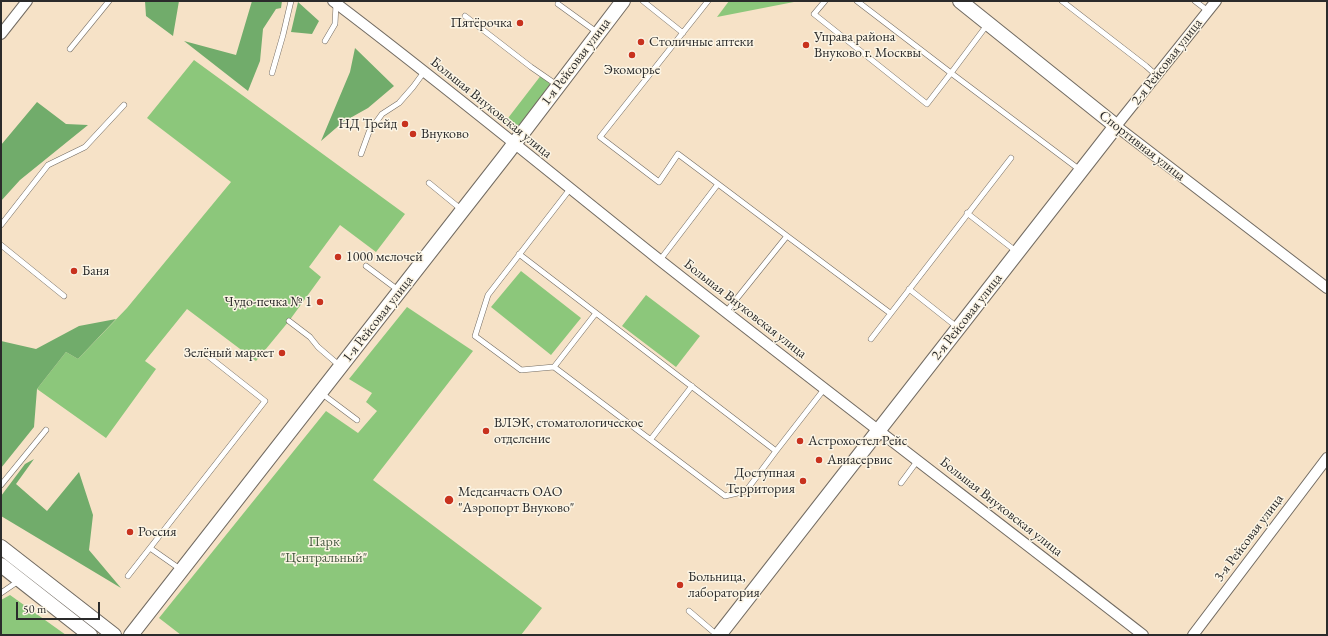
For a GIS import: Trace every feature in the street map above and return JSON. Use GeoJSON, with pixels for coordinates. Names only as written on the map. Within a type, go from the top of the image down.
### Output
{"type":"FeatureCollection","features":[{"type":"Feature","properties":{"kind":"street"},"geometry":{"type":"LineString","coordinates":[[1,34],[27,1]]}},
{"type":"Feature","properties":{"kind":"street","name":"1-я Рейсовая улица"},"geometry":{"type":"LineString","coordinates":[[131,635],[400,291],[623,1]]}},
{"type":"Feature","properties":{"kind":"street","name":"Спортивная улица"},"geometry":{"type":"LineString","coordinates":[[960,1],[1116,126],[1327,288]]}},
{"type":"Feature","properties":{"kind":"street","name":"2-я Рейсовая улица"},"geometry":{"type":"LineString","coordinates":[[718,635],[1116,126],[1216,1]]}},
{"type":"Feature","properties":{"kind":"street","name":"Большая Внуковская улица"},"geometry":{"type":"LineString","coordinates":[[335,2],[726,312],[1143,635]]}},
{"type":"Feature","properties":{"kind":"street","name":"3-я Рейсовая улица"},"geometry":{"type":"LineString","coordinates":[[1193,635],[1327,458]]}},
{"type":"Feature","properties":{"kind":"street"},"geometry":{"type":"LineString","coordinates":[[1,547],[114,635]]}},
{"type":"Feature","properties":{"kind":"street"},"geometry":{"type":"LineString","coordinates":[[1,565],[90,635]]}},
{"type":"Feature","properties":{"kind":"lane"},"geometry":{"type":"LineString","coordinates":[[70,49],[109,1]]}},
{"type":"Feature","properties":{"kind":"lane"},"geometry":{"type":"LineString","coordinates":[[272,73],[291,1]]}},
{"type":"Feature","properties":{"kind":"lane"},"geometry":{"type":"LineString","coordinates":[[643,1],[683,33]]}},
{"type":"Feature","properties":{"kind":"lane"},"geometry":{"type":"LineString","coordinates":[[708,1],[600,137],[659,182],[678,154],[890,313]]}},
{"type":"Feature","properties":{"kind":"lane"},"geometry":{"type":"LineString","coordinates":[[825,1],[814,14],[927,104],[988,23]]}},
{"type":"Feature","properties":{"kind":"lane"},"geometry":{"type":"LineString","coordinates":[[857,1],[1081,171]]}},
{"type":"Feature","properties":{"kind":"lane"},"geometry":{"type":"LineString","coordinates":[[1062,1],[1146,66],[1156,76]]}},
{"type":"Feature","properties":{"kind":"lane"},"geometry":{"type":"LineString","coordinates":[[1195,1],[1208,11]]}},
{"type":"Feature","properties":{"kind":"lane"},"geometry":{"type":"LineString","coordinates":[[325,41],[335,24],[335,2]]}},
{"type":"Feature","properties":{"kind":"lane"},"geometry":{"type":"LineString","coordinates":[[558,4],[598,33]]}},
{"type":"Feature","properties":{"kind":"lane"},"geometry":{"type":"LineString","coordinates":[[465,16],[558,86]]}},
{"type":"Feature","properties":{"kind":"lane"},"geometry":{"type":"LineString","coordinates":[[361,154],[369,132],[382,114],[399,102],[424,72]]}},
{"type":"Feature","properties":{"kind":"lane"},"geometry":{"type":"LineString","coordinates":[[1,225],[48,165],[85,147],[124,105]]}},
{"type":"Feature","properties":{"kind":"lane"},"geometry":{"type":"LineString","coordinates":[[871,339],[1011,158]]}},
{"type":"Feature","properties":{"kind":"lane"},"geometry":{"type":"LineString","coordinates":[[429,183],[462,211]]}},
{"type":"Feature","properties":{"kind":"lane"},"geometry":{"type":"LineString","coordinates":[[660,260],[718,184]]}},
{"type":"Feature","properties":{"kind":"lane"},"geometry":{"type":"LineString","coordinates":[[570,189],[488,295],[475,336],[521,370],[554,367],[725,496],[746,491],[825,388]]}},
{"type":"Feature","properties":{"kind":"lane"},"geometry":{"type":"LineString","coordinates":[[967,213],[1018,252]]}},
{"type":"Feature","properties":{"kind":"lane"},"geometry":{"type":"LineString","coordinates":[[726,312],[787,236]]}},
{"type":"Feature","properties":{"kind":"lane"},"geometry":{"type":"LineString","coordinates":[[1,245],[64,296]]}},
{"type":"Feature","properties":{"kind":"lane"},"geometry":{"type":"LineString","coordinates":[[520,254],[776,451]]}},
{"type":"Feature","properties":{"kind":"lane"},"geometry":{"type":"LineString","coordinates":[[366,266],[400,291]]}},
{"type":"Feature","properties":{"kind":"lane"},"geometry":{"type":"LineString","coordinates":[[909,289],[958,328]]}},
{"type":"Feature","properties":{"kind":"lane"},"geometry":{"type":"LineString","coordinates":[[554,367],[596,313]]}},
{"type":"Feature","properties":{"kind":"lane"},"geometry":{"type":"LineString","coordinates":[[288,321],[310,337],[318,348],[341,366]]}},
{"type":"Feature","properties":{"kind":"lane"},"geometry":{"type":"LineString","coordinates":[[128,576],[265,401],[208,356]]}},
{"type":"Feature","properties":{"kind":"lane"},"geometry":{"type":"LineString","coordinates":[[651,439],[692,386]]}},
{"type":"Feature","properties":{"kind":"lane"},"geometry":{"type":"LineString","coordinates":[[321,392],[357,420]]}},
{"type":"Feature","properties":{"kind":"lane"},"geometry":{"type":"LineString","coordinates":[[1,485],[46,430]]}},
{"type":"Feature","properties":{"kind":"lane"},"geometry":{"type":"LineString","coordinates":[[901,483],[918,460]]}},
{"type":"Feature","properties":{"kind":"lane"},"geometry":{"type":"LineString","coordinates":[[150,548],[182,570]]}},
{"type":"Feature","properties":{"kind":"lane"},"geometry":{"type":"LineString","coordinates":[[1,594],[20,580]]}},
{"type":"Feature","properties":{"kind":"lane"},"geometry":{"type":"LineString","coordinates":[[689,610],[718,635]]}},
{"type":"Feature","properties":{"kind":"green space"},"geometry":{"type":"Polygon","coordinates":[[[145,1],[179,1],[173,36],[146,16],[145,1]]]}},
{"type":"Feature","properties":{"kind":"green space"},"geometry":{"type":"Polygon","coordinates":[[[252,1],[282,1],[281,8],[276,9],[263,29],[260,61],[248,91],[184,41],[236,55],[252,1]]]}},
{"type":"Feature","properties":{"kind":"green space"},"geometry":{"type":"Polygon","coordinates":[[[729,1],[799,1],[717,17],[729,1]]]}},
{"type":"Feature","properties":{"kind":"green space"},"geometry":{"type":"Polygon","coordinates":[[[298,2],[319,21],[312,34],[291,32],[298,2]]]}},
{"type":"Feature","properties":{"kind":"green space"},"geometry":{"type":"Polygon","coordinates":[[[355,48],[394,86],[368,108],[343,122],[321,141],[350,72],[355,48]]]}},
{"type":"Feature","properties":{"kind":"green space"},"geometry":{"type":"Polygon","coordinates":[[[194,60],[405,214],[376,252],[340,225],[309,267],[321,277],[289,321],[256,361],[187,309],[145,361],[156,369],[106,438],[37,389],[66,352],[78,359],[127,308],[231,182],[147,118],[194,60]]]}},
{"type":"Feature","properties":{"kind":"green space"},"geometry":{"type":"Polygon","coordinates":[[[542,74],[547,77],[550,85],[518,128],[510,130],[505,122],[542,74]]]}},
{"type":"Feature","properties":{"kind":"green space"},"geometry":{"type":"Polygon","coordinates":[[[37,102],[66,124],[88,125],[20,180],[1,201],[1,145],[37,102]]]}},
{"type":"Feature","properties":{"kind":"green space"},"geometry":{"type":"Polygon","coordinates":[[[521,271],[581,318],[551,355],[491,307],[521,271]]]}},
{"type":"Feature","properties":{"kind":"green space"},"geometry":{"type":"Polygon","coordinates":[[[646,295],[700,336],[676,367],[622,326],[646,295]]]}},
{"type":"Feature","properties":{"kind":"green space","name":"Парк \"Центральный\""},"geometry":{"type":"Polygon","coordinates":[[[407,307],[473,351],[373,480],[542,608],[521,635],[181,635],[159,618],[326,411],[358,433],[377,411],[366,402],[372,393],[349,379],[407,307]]]}},
{"type":"Feature","properties":{"kind":"green space"},"geometry":{"type":"Polygon","coordinates":[[[116,319],[78,359],[66,352],[37,389],[34,427],[1,468],[1,341],[36,349],[79,326],[116,319]]]}},
{"type":"Feature","properties":{"kind":"green space"},"geometry":{"type":"Polygon","coordinates":[[[34,459],[16,484],[47,511],[79,472],[93,515],[89,550],[121,588],[1,516],[1,496],[25,464],[34,459]]]}},
{"type":"Feature","properties":{"kind":"green space"},"geometry":{"type":"Polygon","coordinates":[[[10,595],[66,635],[1,635],[1,600],[10,595]]]}},
{"type":"Feature","properties":{"kind":"place","name":"Пятёрочка"},"geometry":{"type":"Point","coordinates":[520,23]}},
{"type":"Feature","properties":{"kind":"place","name":"Столичные аптеки"},"geometry":{"type":"Point","coordinates":[641,42]}},
{"type":"Feature","properties":{"kind":"place","name":"Управа района Внуково г. Москвы"},"geometry":{"type":"Point","coordinates":[806,45]}},
{"type":"Feature","properties":{"kind":"place","name":"Экоморье"},"geometry":{"type":"Point","coordinates":[632,55]}},
{"type":"Feature","properties":{"kind":"place","name":"НД Трейд"},"geometry":{"type":"Point","coordinates":[405,124]}},
{"type":"Feature","properties":{"kind":"place","name":"Внуково"},"geometry":{"type":"Point","coordinates":[413,134]}},
{"type":"Feature","properties":{"kind":"place","name":"1000 мелочей"},"geometry":{"type":"Point","coordinates":[338,257]}},
{"type":"Feature","properties":{"kind":"place","name":"Баня"},"geometry":{"type":"Point","coordinates":[74,271]}},
{"type":"Feature","properties":{"kind":"place","name":"Чудо-печка № 1"},"geometry":{"type":"Point","coordinates":[320,302]}},
{"type":"Feature","properties":{"kind":"place","name":"Зелёный маркет"},"geometry":{"type":"Point","coordinates":[282,353]}},
{"type":"Feature","properties":{"kind":"place","name":"ВЛЭК, стоматологическое отделение"},"geometry":{"type":"Point","coordinates":[486,431]}},
{"type":"Feature","properties":{"kind":"place","name":"Астрохостел Рейс"},"geometry":{"type":"Point","coordinates":[800,441]}},
{"type":"Feature","properties":{"kind":"place","name":"Авиасервис"},"geometry":{"type":"Point","coordinates":[819,460]}},
{"type":"Feature","properties":{"kind":"place","name":"Доступная Территория"},"geometry":{"type":"Point","coordinates":[803,481]}},
{"type":"Feature","properties":{"kind":"place","name":"Медсанчасть ОАО \"Аэропорт Внуково\""},"geometry":{"type":"Point","coordinates":[449,500]}},
{"type":"Feature","properties":{"kind":"place","name":"Россия"},"geometry":{"type":"Point","coordinates":[130,532]}},
{"type":"Feature","properties":{"kind":"place","name":"Больница, лаборатория"},"geometry":{"type":"Point","coordinates":[680,585]}}]}
